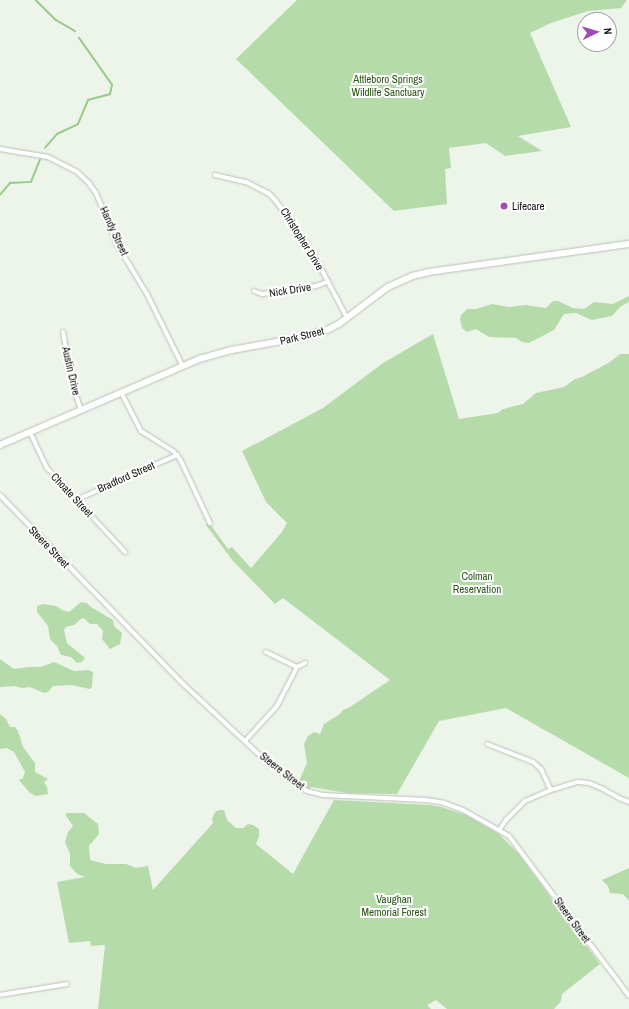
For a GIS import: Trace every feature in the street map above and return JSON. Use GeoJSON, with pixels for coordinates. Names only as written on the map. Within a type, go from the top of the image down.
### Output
{"type":"FeatureCollection","features":[{"type":"Feature","properties":{"kind":"main road","name":"Park Street"},"geometry":{"type":"LineString","coordinates":[[0,445],[122,394],[200,359],[232,350],[314,335],[327,330],[347,318],[388,287],[413,276],[443,270],[629,244]]}},
{"type":"Feature","properties":{"kind":"street","name":"Handy Street"},"geometry":{"type":"LineString","coordinates":[[0,149],[48,156],[76,171],[88,182],[96,193],[118,246],[147,294],[182,367]]}},
{"type":"Feature","properties":{"kind":"street","name":"Christopher Drive"},"geometry":{"type":"LineString","coordinates":[[215,175],[246,182],[258,187],[273,198],[284,210],[297,232],[314,255],[347,318]]}},
{"type":"Feature","properties":{"kind":"street","name":"Nick Drive"},"geometry":{"type":"LineString","coordinates":[[254,291],[262,294],[316,286],[327,282]]}},
{"type":"Feature","properties":{"kind":"street","name":"Austin Drive"},"geometry":{"type":"LineString","coordinates":[[63,332],[73,386],[81,410]]}},
{"type":"Feature","properties":{"kind":"street"},"geometry":{"type":"LineString","coordinates":[[122,394],[141,431],[177,455],[183,464],[210,523]]}},
{"type":"Feature","properties":{"kind":"street","name":"Choate Street"},"geometry":{"type":"LineString","coordinates":[[30,432],[47,468],[125,552]]}},
{"type":"Feature","properties":{"kind":"street","name":"Bradford Street"},"geometry":{"type":"LineString","coordinates":[[76,500],[177,455]]}},
{"type":"Feature","properties":{"kind":"street","name":"Steere Street"},"geometry":{"type":"LineString","coordinates":[[0,495],[148,649],[245,741],[284,775],[307,791],[339,796],[406,799],[444,803],[463,810],[500,829],[517,845],[629,996]]}},
{"type":"Feature","properties":{"kind":"street"},"geometry":{"type":"LineString","coordinates":[[266,652],[296,667]]}},
{"type":"Feature","properties":{"kind":"street"},"geometry":{"type":"LineString","coordinates":[[245,741],[277,706],[296,667],[305,662]]}},
{"type":"Feature","properties":{"kind":"street"},"geometry":{"type":"LineString","coordinates":[[487,744],[533,762],[541,769],[551,790]]}},
{"type":"Feature","properties":{"kind":"street"},"geometry":{"type":"LineString","coordinates":[[500,829],[506,820],[525,801],[551,790],[578,782],[589,783],[629,802]]}},
{"type":"Feature","properties":{"kind":"street"},"geometry":{"type":"LineString","coordinates":[[0,995],[67,984]]}},
{"type":"Feature","properties":{"kind":"green space","name":"Attleboro Springs Wildlife Sanctuary"},"geometry":{"type":"Polygon","coordinates":[[[297,0],[627,0],[621,8],[577,12],[577,15],[551,23],[530,33],[571,127],[518,136],[542,151],[505,156],[486,143],[449,148],[451,168],[445,169],[447,204],[394,211],[236,59],[297,0]]]}},
{"type":"Feature","properties":{"kind":"green space"},"geometry":{"type":"Polygon","coordinates":[[[629,296],[629,302],[620,307],[612,316],[592,320],[576,313],[564,314],[554,330],[529,343],[522,342],[516,338],[489,337],[476,329],[467,332],[462,328],[460,319],[461,315],[467,309],[476,309],[492,304],[509,307],[526,305],[546,308],[553,301],[558,301],[573,308],[584,309],[594,302],[613,304],[629,296]]]}},
{"type":"Feature","properties":{"kind":"green space","name":"Colman Reservation"},"geometry":{"type":"Polygon","coordinates":[[[433,334],[459,419],[498,413],[503,409],[523,404],[536,393],[564,387],[575,379],[582,377],[610,362],[620,354],[629,354],[629,778],[506,708],[439,721],[397,794],[347,793],[311,787],[308,789],[300,785],[299,781],[307,763],[304,744],[308,736],[314,732],[320,734],[324,724],[390,680],[283,598],[275,604],[233,561],[206,525],[210,524],[228,549],[232,547],[251,568],[282,532],[287,523],[266,502],[242,451],[323,408],[383,363],[433,334]]]}},
{"type":"Feature","properties":{"kind":"green space"},"geometry":{"type":"Polygon","coordinates":[[[81,602],[87,603],[113,620],[114,626],[122,633],[120,644],[110,649],[102,639],[103,631],[97,624],[90,624],[82,618],[74,625],[66,627],[64,630],[67,643],[85,658],[82,662],[77,663],[71,657],[61,655],[57,646],[50,639],[48,626],[37,612],[37,606],[43,604],[56,606],[69,612],[81,602]]]}},
{"type":"Feature","properties":{"kind":"green space"},"geometry":{"type":"Polygon","coordinates":[[[0,659],[14,669],[41,667],[54,662],[74,671],[89,670],[93,672],[92,687],[90,689],[71,685],[53,686],[48,692],[44,693],[30,687],[0,687],[0,659]]]}},
{"type":"Feature","properties":{"kind":"green space"},"geometry":{"type":"Polygon","coordinates":[[[0,714],[6,719],[10,727],[15,727],[18,731],[23,747],[35,763],[35,772],[48,779],[44,782],[47,787],[48,794],[36,796],[30,793],[19,780],[23,778],[25,772],[14,752],[7,748],[0,749],[0,714]]]}},
{"type":"Feature","properties":{"kind":"green space","name":"Vaughan Memorial Forest"},"geometry":{"type":"Polygon","coordinates":[[[334,800],[429,805],[441,807],[466,815],[499,834],[518,853],[600,964],[562,994],[561,1001],[554,1009],[447,1009],[436,1000],[427,1005],[431,1009],[98,1009],[105,945],[91,946],[90,941],[69,943],[57,882],[85,877],[77,874],[70,866],[70,854],[65,842],[68,832],[73,826],[66,816],[66,813],[84,813],[98,824],[99,834],[89,846],[90,860],[106,864],[126,864],[136,868],[148,866],[153,890],[213,823],[212,819],[215,812],[219,810],[224,810],[227,820],[236,828],[243,828],[248,824],[259,829],[259,836],[256,844],[293,874],[334,800]]]}},
{"type":"Feature","properties":{"kind":"green space"},"geometry":{"type":"Polygon","coordinates":[[[629,868],[629,901],[623,894],[610,893],[608,886],[602,880],[629,868]]]}},
{"type":"Feature","properties":{"kind":"waterway"},"geometry":{"type":"LineString","coordinates":[[36,0],[56,20],[75,31]]}},
{"type":"Feature","properties":{"kind":"waterway"},"geometry":{"type":"LineString","coordinates":[[45,148],[57,134],[78,124],[88,100],[110,94],[112,85],[79,38]]}},
{"type":"Feature","properties":{"kind":"waterway"},"geometry":{"type":"LineString","coordinates":[[0,195],[10,183],[31,182],[40,160]]}},
{"type":"Feature","properties":{"kind":"place","name":"Lifecare"},"geometry":{"type":"Point","coordinates":[504,206]}}]}
